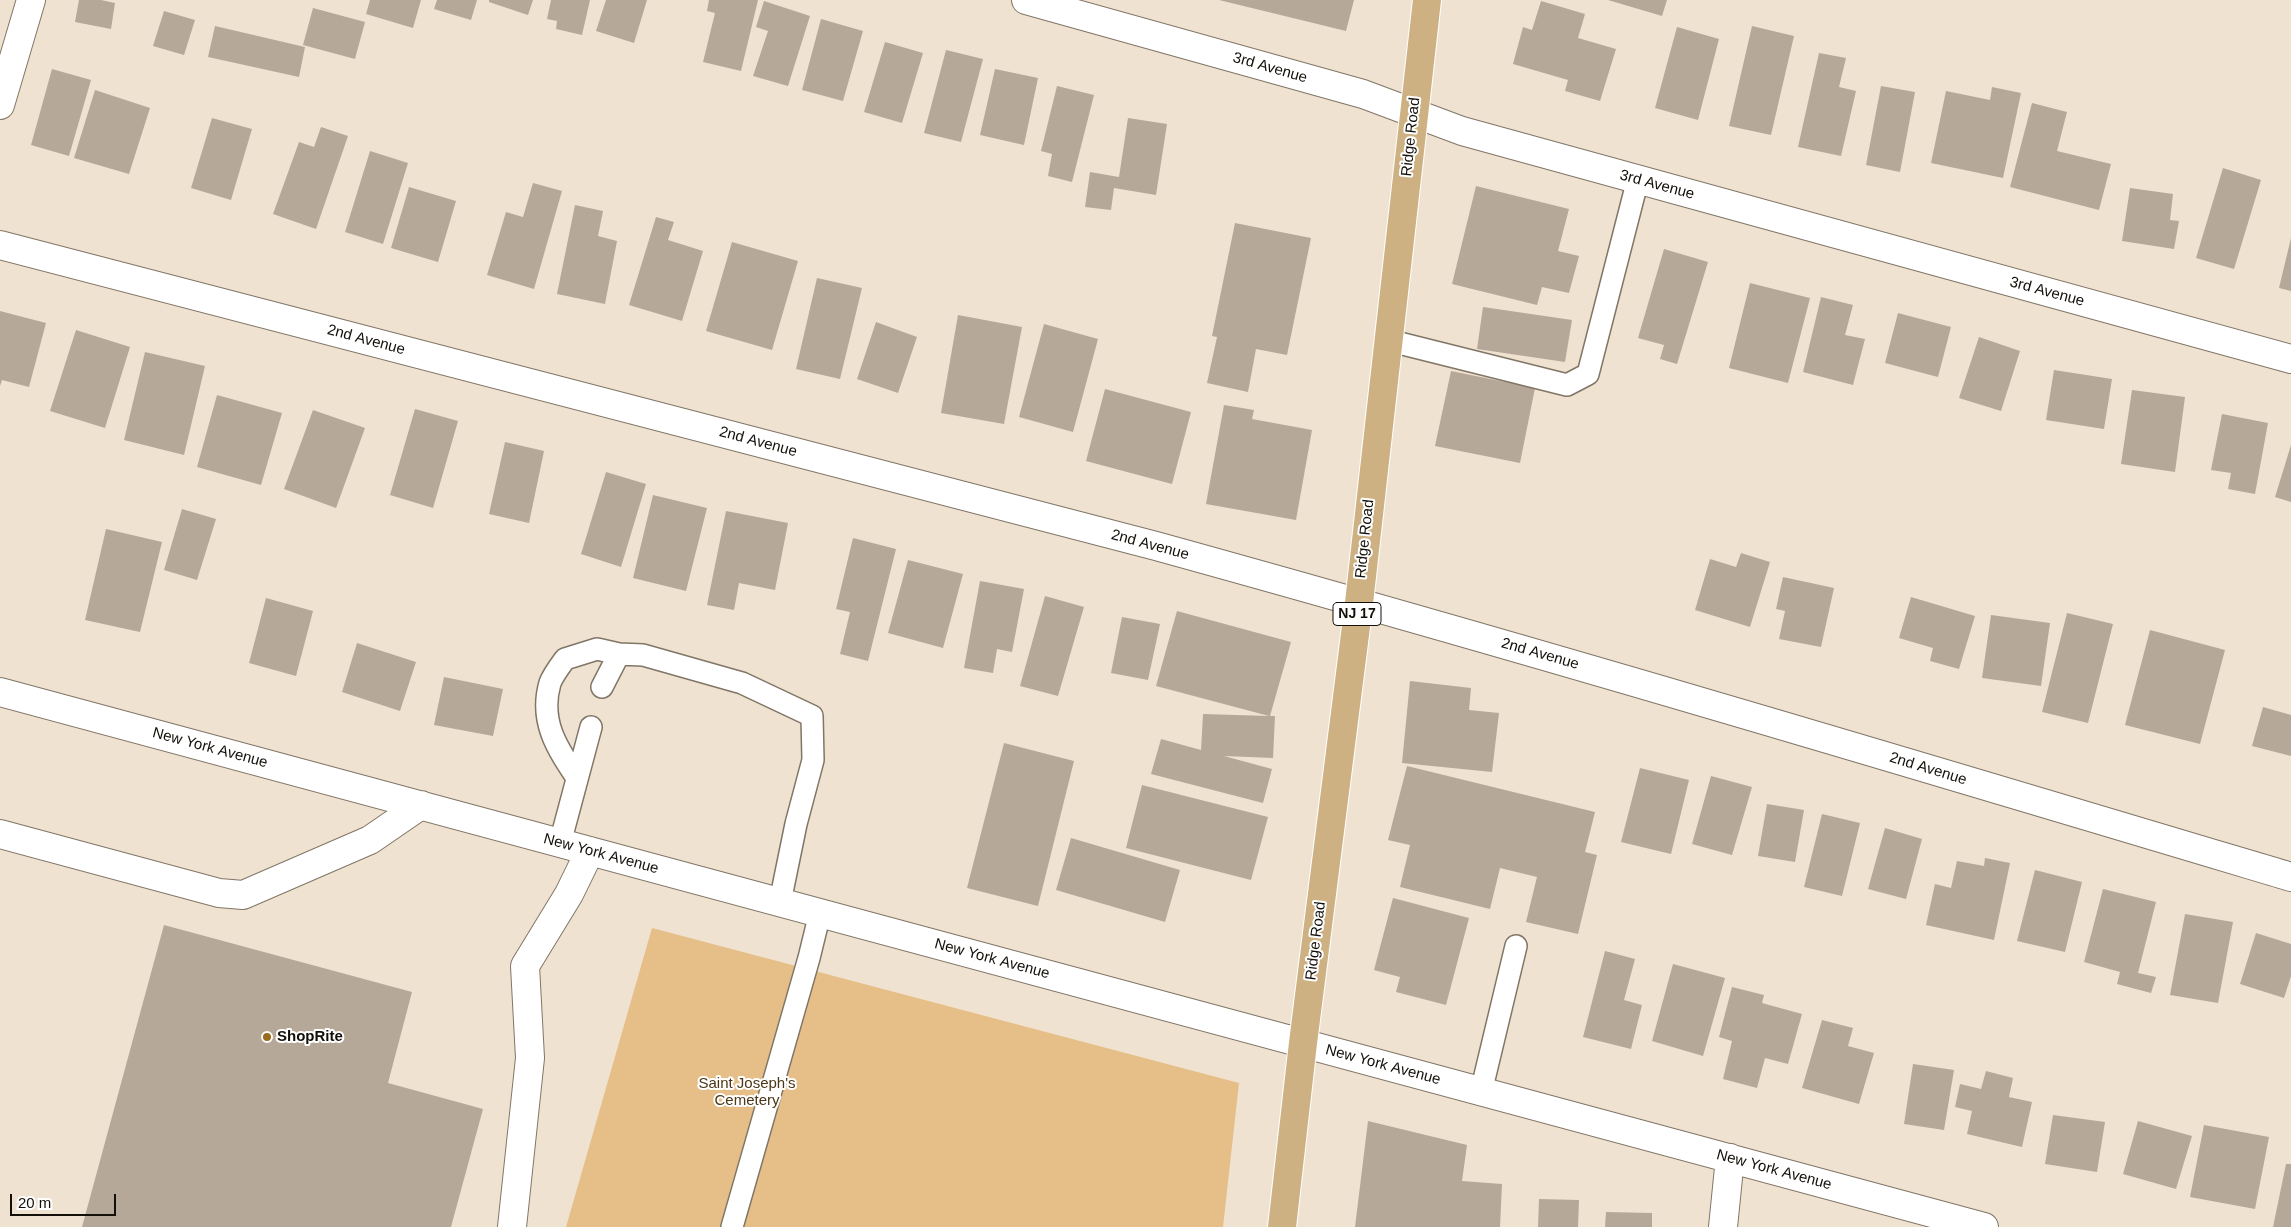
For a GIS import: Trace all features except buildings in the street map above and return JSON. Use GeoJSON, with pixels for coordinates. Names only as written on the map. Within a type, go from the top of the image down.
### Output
{"type":"FeatureCollection","features":[{"type":"Feature","properties":{"kind":"main road","name":"Ridge Road"},"geometry":{"type":"LineString","coordinates":[[1282,1227],[1358,603],[1427,0]]}},
{"type":"Feature","properties":{"kind":"street"},"geometry":{"type":"LineString","coordinates":[[0,105],[31,0]]}},
{"type":"Feature","properties":{"kind":"street","name":"3rd Avenue"},"geometry":{"type":"LineString","coordinates":[[1026,0],[1363,94],[1462,131],[2291,359]]}},
{"type":"Feature","properties":{"kind":"street","name":"2nd Avenue"},"geometry":{"type":"LineString","coordinates":[[0,245],[1128,538],[1528,650],[2291,877]]}},
{"type":"Feature","properties":{"kind":"street","name":"New York Avenue"},"geometry":{"type":"LineString","coordinates":[[0,692],[1984,1227]]}},
{"type":"Feature","properties":{"kind":"street"},"geometry":{"type":"LineString","coordinates":[[0,834],[219,893],[243,895],[370,840],[421,805]]}},
{"type":"Feature","properties":{"kind":"street"},"geometry":{"type":"LineString","coordinates":[[512,1227],[530,1058],[524,966],[569,894],[590,851]]}},
{"type":"Feature","properties":{"kind":"street"},"geometry":{"type":"LineString","coordinates":[[1723,1227],[1730,1158]]}},
{"type":"Feature","properties":{"kind":"lane"},"geometry":{"type":"LineString","coordinates":[[1387,340],[1567,385],[1588,374],[1638,179]]}},
{"type":"Feature","properties":{"kind":"lane"},"geometry":{"type":"LineString","coordinates":[[577,778],[549,731],[547,705],[551,682],[565,659],[597,649],[619,654],[642,655],[742,683],[812,716],[813,760],[796,824],[780,902]]}},
{"type":"Feature","properties":{"kind":"lane"},"geometry":{"type":"LineString","coordinates":[[602,687],[619,654]]}},
{"type":"Feature","properties":{"kind":"lane"},"geometry":{"type":"LineString","coordinates":[[560,843],[590,727]]}},
{"type":"Feature","properties":{"kind":"lane"},"geometry":{"type":"LineString","coordinates":[[732,1227],[809,958],[820,913]]}},
{"type":"Feature","properties":{"kind":"lane"},"geometry":{"type":"LineString","coordinates":[[1481,1092],[1516,946]]}},
{"type":"Feature","properties":{"kind":"green space","name":"Saint Joseph's Cemetery"},"geometry":{"type":"Polygon","coordinates":[[[652,928],[1239,1083],[1223,1227],[566,1227],[652,928]]]}},
{"type":"Feature","properties":{"kind":"place","name":"ShopRite"},"geometry":{"type":"Point","coordinates":[267,1037]}}]}
